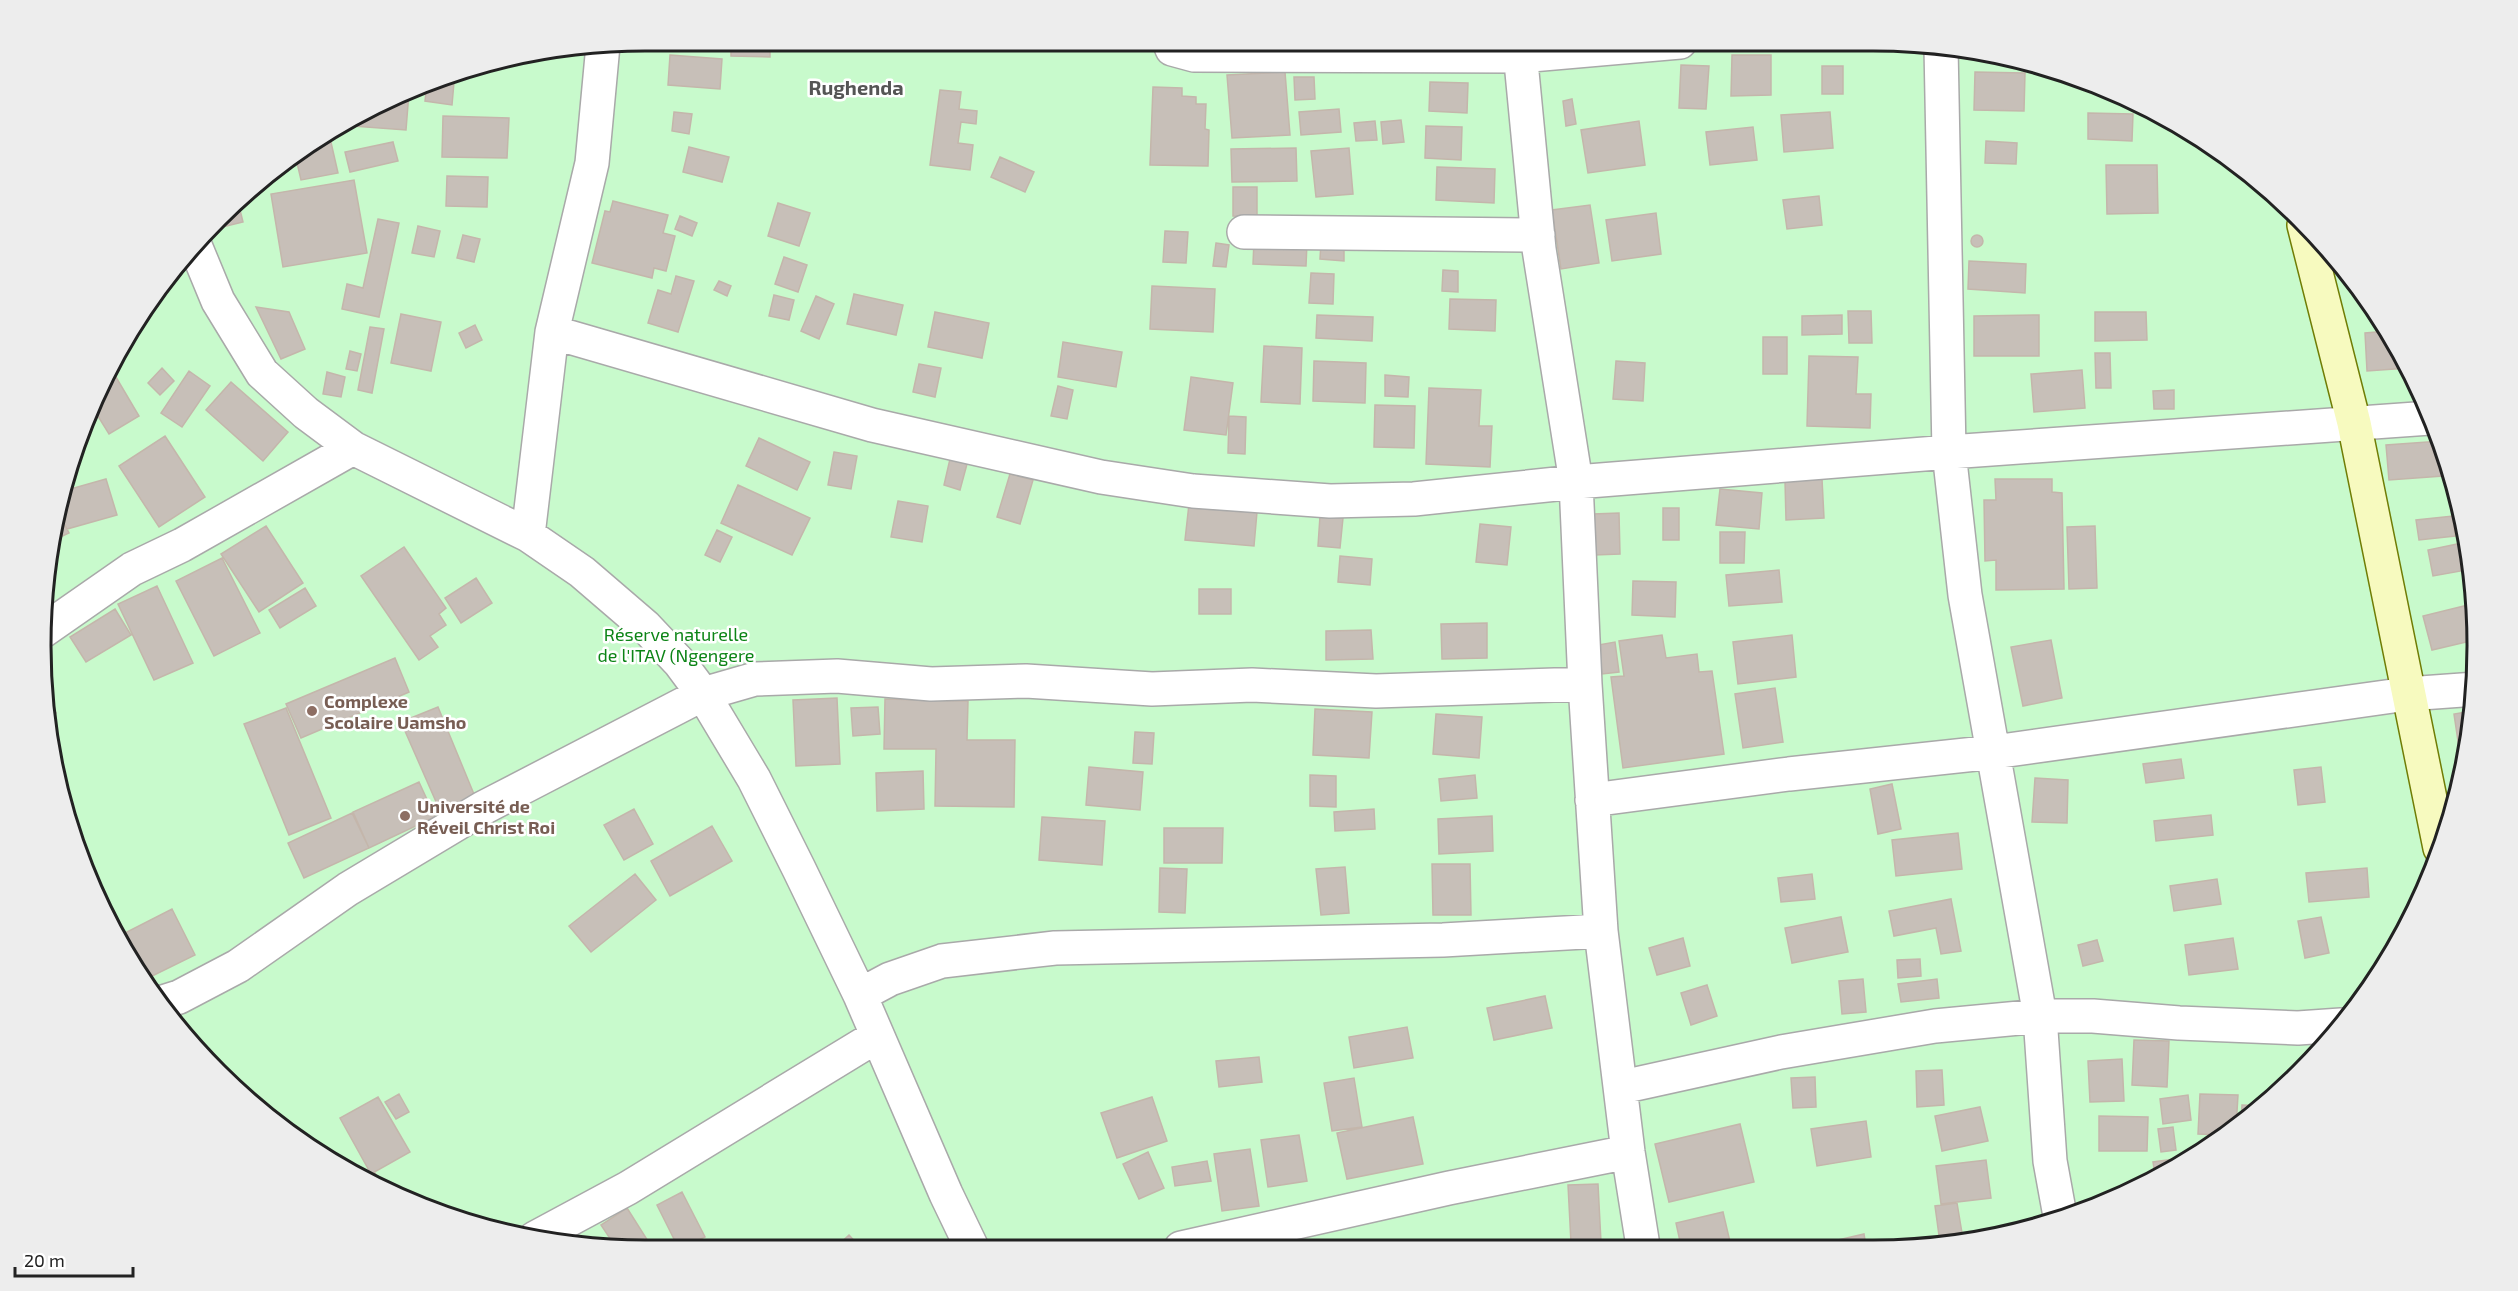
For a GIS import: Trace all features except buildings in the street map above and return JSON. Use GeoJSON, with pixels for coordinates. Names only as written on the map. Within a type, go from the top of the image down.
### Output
{"type":"FeatureCollection","features":[{"type":"Feature","properties":{"kind":"street"},"geometry":{"type":"LineString","coordinates":[[1179,51],[1194,55],[1411,51]]}},
{"type":"Feature","properties":{"kind":"street"},"geometry":{"type":"LineString","coordinates":[[1519,51],[1538,236],[1576,482],[1585,684],[1601,930],[1641,1240]]}},
{"type":"Feature","properties":{"kind":"street"},"geometry":{"type":"LineString","coordinates":[[528,535],[552,332],[592,163],[602,52]]}},
{"type":"Feature","properties":{"kind":"street"},"geometry":{"type":"LineString","coordinates":[[1941,55],[1949,452],[1965,595],[2040,1016],[2050,1161],[2059,1210]]}},
{"type":"Feature","properties":{"kind":"street"},"geometry":{"type":"LineString","coordinates":[[1244,232],[1538,236]]}},
{"type":"Feature","properties":{"kind":"street"},"geometry":{"type":"LineString","coordinates":[[2308,242],[2354,423],[2437,832]]}},
{"type":"Feature","properties":{"kind":"street"},"geometry":{"type":"LineString","coordinates":[[199,254],[218,301],[262,373],[306,413],[353,448],[528,535],[582,572],[646,627],[680,663],[703,694],[754,779],[860,995],[968,1240]]}},
{"type":"Feature","properties":{"kind":"street"},"geometry":{"type":"LineString","coordinates":[[552,332],[872,425],[1101,477],[1193,492],[1330,501],[1414,499],[1576,482],[1949,452],[2422,419]]}},
{"type":"Feature","properties":{"kind":"street"},"geometry":{"type":"LineString","coordinates":[[52,625],[132,569],[182,544],[353,448]]}},
{"type":"Feature","properties":{"kind":"street"},"geometry":{"type":"LineString","coordinates":[[169,1000],[238,966],[348,889],[483,808],[703,694],[755,679],[837,676],[931,684],[1026,681],[1152,689],[1252,686],[1376,691],[1585,684]]}},
{"type":"Feature","properties":{"kind":"street"},"geometry":{"type":"LineString","coordinates":[[1592,800],[1789,774],[1994,752],[2407,694],[2465,690]]}},
{"type":"Feature","properties":{"kind":"street"},"geometry":{"type":"LineString","coordinates":[[860,995],[890,979],[942,961],[1055,948],[1420,940],[1601,930]]}},
{"type":"Feature","properties":{"kind":"street"},"geometry":{"type":"LineString","coordinates":[[1622,1087],[1781,1052],[1913,1029],[2040,1016],[2093,1016],[2179,1023],[2298,1028],[2329,1025]]}},
{"type":"Feature","properties":{"kind":"street"},"geometry":{"type":"LineString","coordinates":[[547,1232],[628,1188],[878,1036]]}},
{"type":"Feature","properties":{"kind":"street"},"geometry":{"type":"LineString","coordinates":[[1217,1240],[1449,1188],[1628,1152]]}},
{"type":"Feature","properties":{"kind":"green space","name":"Réserve naturelle de l'ITAV (Ngengere"},"geometry":{"type":"Polygon","coordinates":[[[607,52],[1911,52],[1988,62],[2026,71],[2100,96],[2135,112],[2203,151],[2234,174],[2293,225],[2319,254],[2367,315],[2387,348],[2422,418],[2435,454],[2456,530],[2462,568],[2466,607],[2466,684],[2456,761],[2447,799],[2422,873],[2406,908],[2367,976],[2319,1037],[2293,1066],[2264,1092],[2203,1140],[2135,1179],[2100,1195],[2026,1220],[1950,1235],[1873,1240],[607,1239],[530,1229],[492,1220],[418,1195],[383,1179],[315,1140],[284,1117],[225,1066],[174,1007],[151,976],[112,908],[96,873],[71,799],[56,723],[52,684],[52,607],[62,530],[71,492],[96,418],[131,348],[151,315],[174,284],[225,225],[254,199],[315,151],[383,112],[418,96],[492,71],[530,62],[607,52]]]}},
{"type":"Feature","properties":{"kind":"place","name":"Complexe Scolaire Uamsho"},"geometry":{"type":"Point","coordinates":[312,711]}},
{"type":"Feature","properties":{"kind":"place","name":"Université de Réveil Christ Roi"},"geometry":{"type":"Point","coordinates":[405,816]}},
{"type":"Feature","properties":{"kind":"district","name":"Rughenda"},"geometry":{"type":"Point","coordinates":[856,87]}}]}
